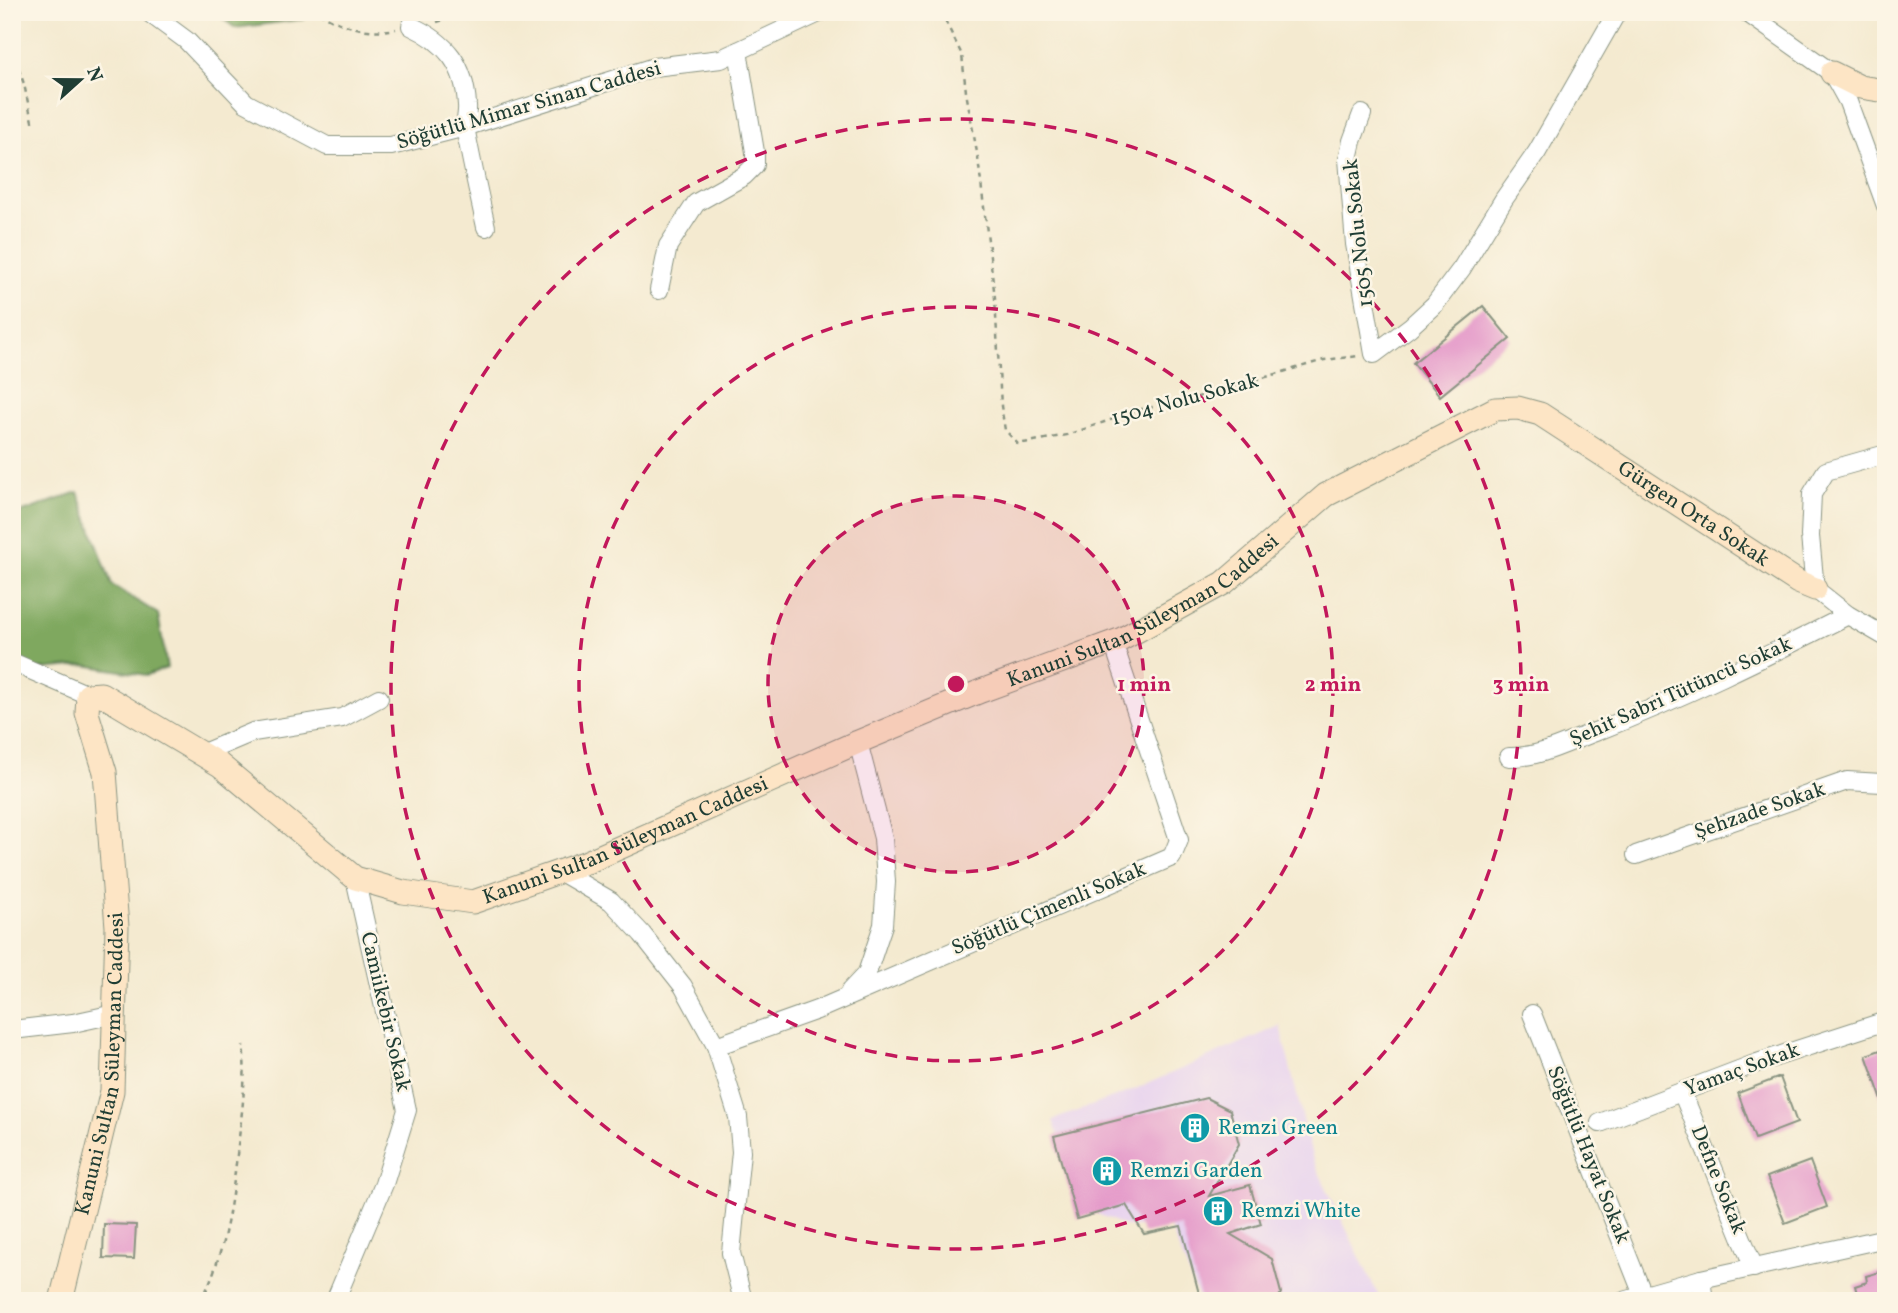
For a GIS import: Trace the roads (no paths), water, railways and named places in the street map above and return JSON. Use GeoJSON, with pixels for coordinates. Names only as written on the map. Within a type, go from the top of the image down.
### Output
{"type":"FeatureCollection","features":[{"type":"Feature","properties":{"kind":"street","name":"Söğütlü Mimar Sinan Caddesi"},"geometry":{"type":"LineString","coordinates":[[148,12],[186,40],[246,103],[327,146],[391,146],[465,127],[654,67],[721,59],[821,12]]}},
{"type":"Feature","properties":{"kind":"street","name":"1505 Nolu Sokak"},"geometry":{"type":"LineString","coordinates":[[1362,114],[1348,159],[1355,244],[1374,354],[1435,304],[1462,268],[1504,199],[1537,152],[1617,12]]}},
{"type":"Feature","properties":{"kind":"street"},"geometry":{"type":"LineString","coordinates":[[1746,12],[1832,73],[1860,87],[1886,91]]}},
{"type":"Feature","properties":{"kind":"street"},"geometry":{"type":"LineString","coordinates":[[411,26],[432,35],[446,49],[460,70],[467,105],[465,127],[486,227]]}},
{"type":"Feature","properties":{"kind":"street"},"geometry":{"type":"LineString","coordinates":[[659,290],[668,246],[696,203],[744,176],[755,165],[738,51]]}},
{"type":"Feature","properties":{"kind":"street"},"geometry":{"type":"LineString","coordinates":[[1832,73],[1848,102],[1886,206]]}},
{"type":"Feature","properties":{"kind":"street","name":"Gürgen Orta Sokak"},"geometry":{"type":"LineString","coordinates":[[1494,409],[1518,408],[1540,414],[1886,637]]}},
{"type":"Feature","properties":{"kind":"street","name":"Kanuni Sultan Süleyman Caddesi"},"geometry":{"type":"LineString","coordinates":[[61,1301],[112,1091],[117,927],[105,772],[87,713],[88,695],[101,694],[220,765],[355,878],[403,892],[473,902],[587,862],[858,741],[981,691],[1114,642],[1224,583],[1326,495],[1494,409]]}},
{"type":"Feature","properties":{"kind":"street"},"geometry":{"type":"LineString","coordinates":[[1815,589],[1810,536],[1812,494],[1818,481],[1826,471],[1886,454]]}},
{"type":"Feature","properties":{"kind":"street","name":"Şehit Sabri Tütüncü Sokak"},"geometry":{"type":"LineString","coordinates":[[1509,757],[1534,755],[1619,722],[1751,664],[1848,615]]}},
{"type":"Feature","properties":{"kind":"street","name":"Söğütlü Çimenli Sokak"},"geometry":{"type":"LineString","coordinates":[[716,1046],[817,1010],[1172,857],[1179,840],[1114,642]]}},
{"type":"Feature","properties":{"kind":"street"},"geometry":{"type":"LineString","coordinates":[[12,662],[88,695]]}},
{"type":"Feature","properties":{"kind":"street"},"geometry":{"type":"LineString","coordinates":[[201,754],[253,732],[342,718],[379,698]]}},
{"type":"Feature","properties":{"kind":"street"},"geometry":{"type":"LineString","coordinates":[[843,999],[867,974],[883,925],[886,882],[883,838],[858,741]]}},
{"type":"Feature","properties":{"kind":"street","name":"Şehzade Sokak"},"geometry":{"type":"LineString","coordinates":[[1636,855],[1847,781],[1882,783],[1886,786]]}},
{"type":"Feature","properties":{"kind":"street"},"geometry":{"type":"LineString","coordinates":[[561,872],[611,901],[642,934],[683,986],[716,1046],[738,1117],[741,1152],[731,1253],[743,1301]]}},
{"type":"Feature","properties":{"kind":"street","name":"Camiikebir Sokak"},"geometry":{"type":"LineString","coordinates":[[335,1301],[384,1184],[407,1110],[355,878]]}},
{"type":"Feature","properties":{"kind":"street"},"geometry":{"type":"LineString","coordinates":[[12,1030],[73,1023],[114,1014]]}},
{"type":"Feature","properties":{"kind":"street","name":"Söğütlü Hayat Sokak"},"geometry":{"type":"LineString","coordinates":[[1532,1014],[1643,1296]]}},
{"type":"Feature","properties":{"kind":"street","name":"Yamaç Sokak"},"geometry":{"type":"LineString","coordinates":[[1600,1123],[1757,1063],[1886,1021]]}},
{"type":"Feature","properties":{"kind":"street","name":"Defne Sokak"},"geometry":{"type":"LineString","coordinates":[[1682,1092],[1754,1268]]}},
{"type":"Feature","properties":{"kind":"street"},"geometry":{"type":"LineString","coordinates":[[1624,1301],[1701,1279],[1886,1238]]}},
{"type":"Feature","properties":{"kind":"street"},"geometry":{"type":"LineString","coordinates":[[1701,1279],[1704,1301]]}},
{"type":"Feature","properties":{"kind":"place","name":"Remzi Green"},"geometry":{"type":"Point","coordinates":[1195,1128]}},
{"type":"Feature","properties":{"kind":"place","name":"Remzi Garden"},"geometry":{"type":"Point","coordinates":[1107,1171]}},
{"type":"Feature","properties":{"kind":"place","name":"Remzi White"},"geometry":{"type":"Point","coordinates":[1218,1211]}}]}
